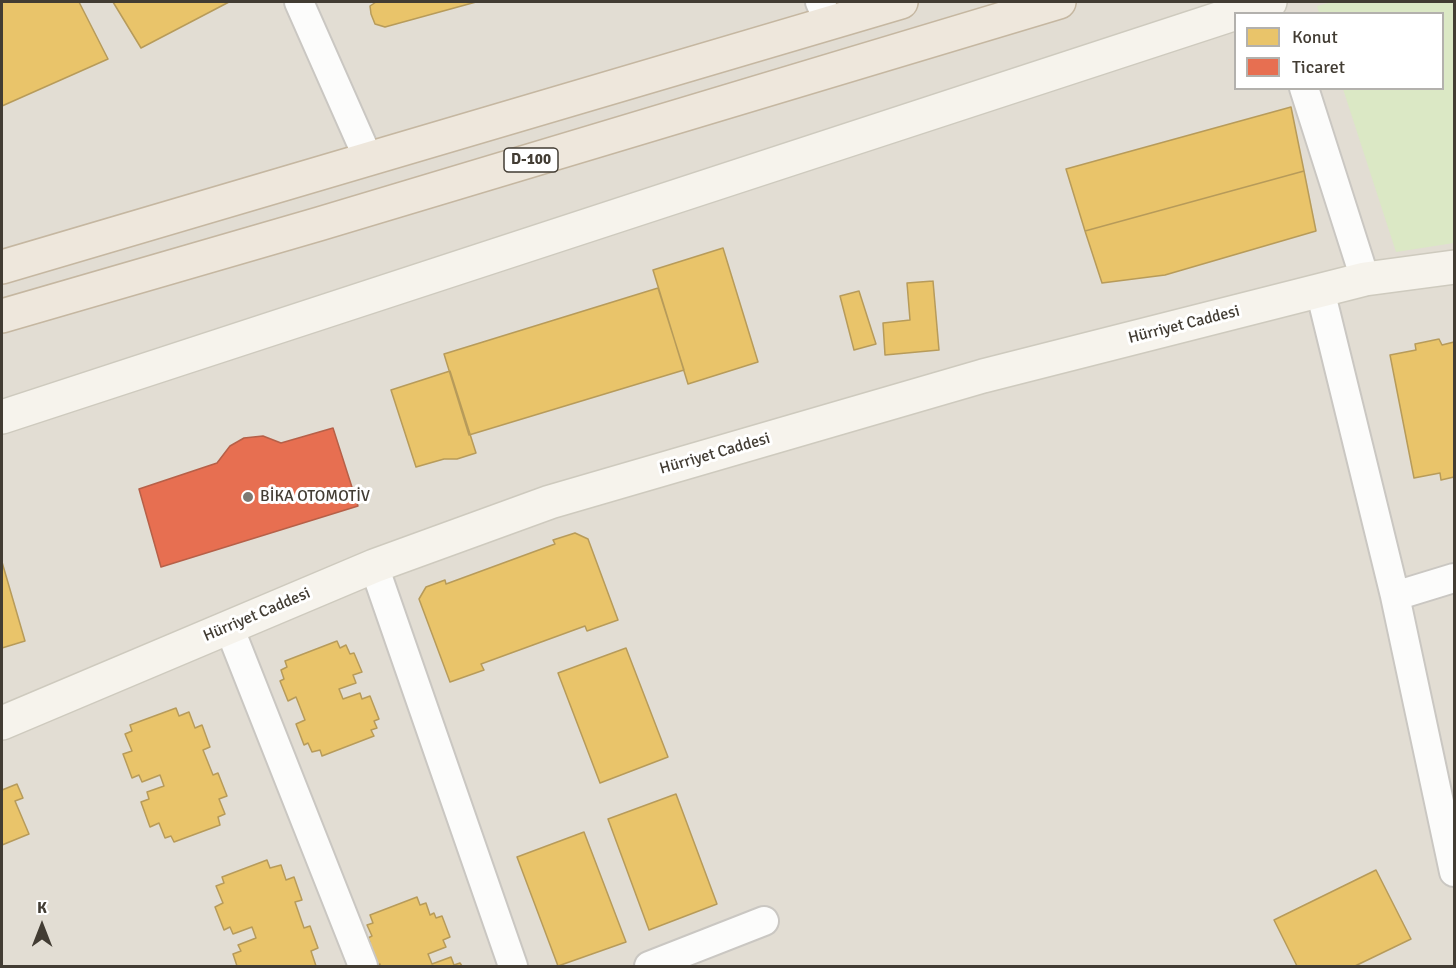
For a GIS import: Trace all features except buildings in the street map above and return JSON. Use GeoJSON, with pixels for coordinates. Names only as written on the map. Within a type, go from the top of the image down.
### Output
{"type":"FeatureCollection","features":[{"type":"Feature","properties":{"kind":"highway"},"geometry":{"type":"LineString","coordinates":[[2,267],[368,158],[824,12],[901,2]]}},
{"type":"Feature","properties":{"kind":"highway","name":"D-100"},"geometry":{"type":"LineString","coordinates":[[2,316],[319,224],[1059,2]]}},
{"type":"Feature","properties":{"kind":"main road"},"geometry":{"type":"LineString","coordinates":[[1239,12],[1270,2]]}},
{"type":"Feature","properties":{"kind":"main road"},"geometry":{"type":"LineString","coordinates":[[2,417],[1234,14]]}},
{"type":"Feature","properties":{"kind":"main road","name":"Hürriyet Caddesi"},"geometry":{"type":"LineString","coordinates":[[2,723],[374,566],[550,502],[982,376],[1365,279],[1455,267]]}},
{"type":"Feature","properties":{"kind":"street"},"geometry":{"type":"LineString","coordinates":[[299,2],[368,158]]}},
{"type":"Feature","properties":{"kind":"street"},"geometry":{"type":"LineString","coordinates":[[1305,90],[1365,279]]}},
{"type":"Feature","properties":{"kind":"street"},"geometry":{"type":"LineString","coordinates":[[1320,291],[1395,596],[1455,872]]}},
{"type":"Feature","properties":{"kind":"street"},"geometry":{"type":"LineString","coordinates":[[374,566],[513,966]]}},
{"type":"Feature","properties":{"kind":"street"},"geometry":{"type":"LineString","coordinates":[[1395,596],[1455,578]]}},
{"type":"Feature","properties":{"kind":"street"},"geometry":{"type":"LineString","coordinates":[[229,627],[363,966]]}},
{"type":"Feature","properties":{"kind":"street"},"geometry":{"type":"LineString","coordinates":[[649,966],[764,921]]}},
{"type":"Feature","properties":{"kind":"shaded area"},"geometry":{"type":"Polygon","coordinates":[[[2,2],[1454,2],[1454,966],[2,966],[2,2]]]}},
{"type":"Feature","properties":{"kind":"green space"},"geometry":{"type":"Polygon","coordinates":[[[1332,2],[1454,2],[1454,243],[1396,252],[1343,90],[1444,90],[1444,12],[1319,12],[1317,6],[1332,2]]]}},
{"type":"Feature","properties":{"kind":"place","name":"BİKA OTOMOTİV"},"geometry":{"type":"Point","coordinates":[248,497]}}]}
